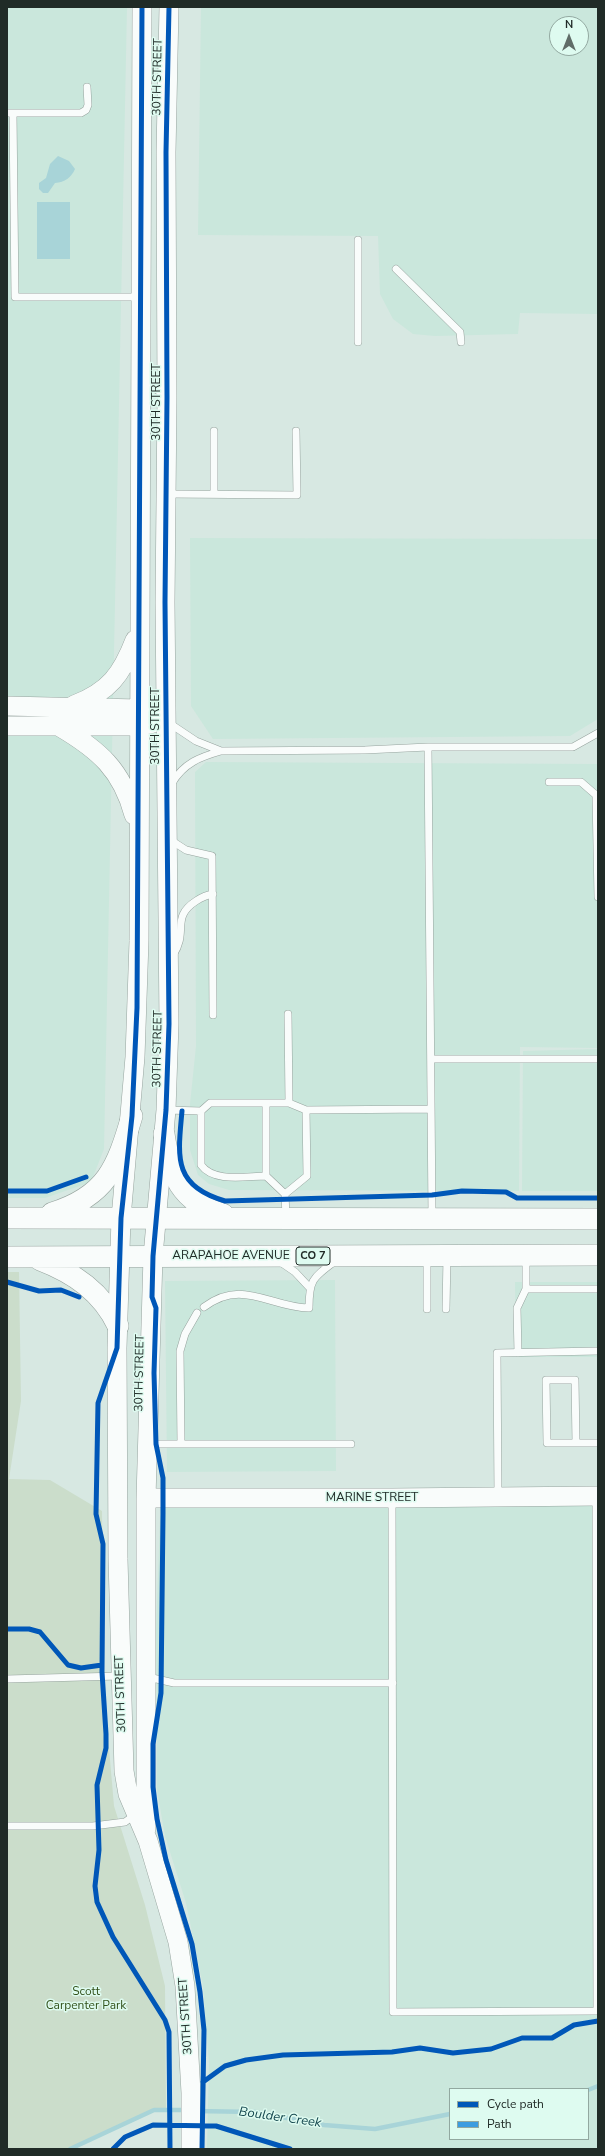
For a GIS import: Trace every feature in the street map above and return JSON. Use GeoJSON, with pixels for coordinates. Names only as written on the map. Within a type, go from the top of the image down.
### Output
{"type":"FeatureCollection","features":[{"type":"Feature","properties":{"kind":"main road","name":"30TH STREET"},"geometry":{"type":"LineString","coordinates":[[141,1812],[128,1794],[124,1771],[120,1676],[118,1559],[118,1326],[121,1218],[132,1116],[138,948],[142,7]]}},
{"type":"Feature","properties":{"kind":"main road","name":"30TH STREET"},"geometry":{"type":"LineString","coordinates":[[169,7],[166,160],[167,494],[165,720],[169,962],[166,1110],[155,1218],[153,1256],[146,1498],[146,1676],[141,1812],[148,1841],[178,1942],[185,1986],[191,2093],[191,2147]]}},
{"type":"Feature","properties":{"kind":"main road"},"geometry":{"type":"LineString","coordinates":[[69,707],[88,700],[109,686],[121,672],[129,657],[139,629]]}},
{"type":"Feature","properties":{"kind":"main road"},"geometry":{"type":"LineString","coordinates":[[7,706],[69,707],[139,718],[165,720]]}},
{"type":"Feature","properties":{"kind":"main road"},"geometry":{"type":"LineString","coordinates":[[7,726],[60,727],[139,718]]}},
{"type":"Feature","properties":{"kind":"main road"},"geometry":{"type":"LineString","coordinates":[[60,727],[94,748],[113,768],[130,800],[138,832]]}},
{"type":"Feature","properties":{"kind":"main road"},"geometry":{"type":"LineString","coordinates":[[28,1218],[63,1209],[83,1201],[92,1194],[114,1166],[132,1116]]}},
{"type":"Feature","properties":{"kind":"main road"},"geometry":{"type":"LineString","coordinates":[[164,1134],[170,1166],[184,1192],[195,1202],[210,1209],[237,1218]]}},
{"type":"Feature","properties":{"kind":"main road"},"geometry":{"type":"LineString","coordinates":[[7,1218],[598,1219]]}},
{"type":"Feature","properties":{"kind":"main road","name":"ARAPAHOE AVENUE"},"geometry":{"type":"LineString","coordinates":[[7,1257],[598,1255]]}},
{"type":"Feature","properties":{"kind":"main road"},"geometry":{"type":"LineString","coordinates":[[30,1256],[65,1270],[80,1280],[103,1303],[118,1326]]}},
{"type":"Feature","properties":{"kind":"main road","name":"MARINE STREET"},"geometry":{"type":"LineString","coordinates":[[146,1498],[597,1496]]}},
{"type":"Feature","properties":{"kind":"main road"},"geometry":{"type":"LineString","coordinates":[[120,1676],[146,1676]]}},
{"type":"Feature","properties":{"kind":"lane"},"geometry":{"type":"LineString","coordinates":[[88,87],[88,104],[86,110],[81,113],[10,113],[11,297],[140,297]]}},
{"type":"Feature","properties":{"kind":"lane"},"geometry":{"type":"LineString","coordinates":[[358,240],[358,342]]}},
{"type":"Feature","properties":{"kind":"lane"},"geometry":{"type":"LineString","coordinates":[[396,269],[460,332],[461,342]]}},
{"type":"Feature","properties":{"kind":"lane"},"geometry":{"type":"LineString","coordinates":[[140,365],[152,386],[167,398]]}},
{"type":"Feature","properties":{"kind":"lane"},"geometry":{"type":"LineString","coordinates":[[214,431],[214,494]]}},
{"type":"Feature","properties":{"kind":"lane"},"geometry":{"type":"LineString","coordinates":[[167,494],[297,495],[296,431]]}},
{"type":"Feature","properties":{"kind":"lane"},"geometry":{"type":"LineString","coordinates":[[165,720],[196,741],[221,751]]}},
{"type":"Feature","properties":{"kind":"lane"},"geometry":{"type":"LineString","coordinates":[[166,791],[182,768],[200,757],[221,751],[365,750],[428,747],[573,747],[598,733]]}},
{"type":"Feature","properties":{"kind":"lane"},"geometry":{"type":"LineString","coordinates":[[428,747],[432,1218]]}},
{"type":"Feature","properties":{"kind":"lane"},"geometry":{"type":"LineString","coordinates":[[549,782],[581,782],[596,795],[598,896]]}},
{"type":"Feature","properties":{"kind":"lane"},"geometry":{"type":"LineString","coordinates":[[167,838],[186,850],[212,856],[213,1015]]}},
{"type":"Feature","properties":{"kind":"lane"},"geometry":{"type":"LineString","coordinates":[[169,962],[180,945],[181,915],[184,910],[207,894],[213,894]]}},
{"type":"Feature","properties":{"kind":"lane"},"geometry":{"type":"LineString","coordinates":[[288,1014],[289,1103]]}},
{"type":"Feature","properties":{"kind":"lane"},"geometry":{"type":"LineString","coordinates":[[430,1059],[598,1059]]}},
{"type":"Feature","properties":{"kind":"lane"},"geometry":{"type":"LineString","coordinates":[[166,1110],[201,1111],[210,1103],[289,1103],[306,1110],[431,1109]]}},
{"type":"Feature","properties":{"kind":"lane"},"geometry":{"type":"LineString","coordinates":[[266,1103],[266,1176]]}},
{"type":"Feature","properties":{"kind":"lane"},"geometry":{"type":"LineString","coordinates":[[286,1194],[307,1176],[306,1110]]}},
{"type":"Feature","properties":{"kind":"lane"},"geometry":{"type":"LineString","coordinates":[[201,1111],[201,1165],[205,1171],[214,1176],[266,1176],[286,1194],[286,1218]]}},
{"type":"Feature","properties":{"kind":"lane"},"geometry":{"type":"LineString","coordinates":[[427,1309],[437,1255]]}},
{"type":"Feature","properties":{"kind":"lane"},"geometry":{"type":"LineString","coordinates":[[437,1255],[446,1309]]}},
{"type":"Feature","properties":{"kind":"lane"},"geometry":{"type":"LineString","coordinates":[[518,1353],[517,1308],[526,1289],[526,1255]]}},
{"type":"Feature","properties":{"kind":"lane"},"geometry":{"type":"LineString","coordinates":[[204,1307],[222,1296],[245,1294],[261,1296],[294,1308],[309,1308],[309,1287],[319,1273],[342,1256]]}},
{"type":"Feature","properties":{"kind":"lane"},"geometry":{"type":"LineString","coordinates":[[272,1257],[295,1272],[309,1287]]}},
{"type":"Feature","properties":{"kind":"lane"},"geometry":{"type":"LineString","coordinates":[[526,1289],[598,1289]]}},
{"type":"Feature","properties":{"kind":"lane"},"geometry":{"type":"LineString","coordinates":[[181,1444],[179,1367],[181,1344],[197,1313]]}},
{"type":"Feature","properties":{"kind":"lane"},"geometry":{"type":"LineString","coordinates":[[498,1497],[497,1353],[598,1352]]}},
{"type":"Feature","properties":{"kind":"lane"},"geometry":{"type":"LineString","coordinates":[[576,1443],[575,1380],[546,1380],[547,1443],[576,1443],[598,1443]]}},
{"type":"Feature","properties":{"kind":"lane"},"geometry":{"type":"LineString","coordinates":[[148,1444],[351,1444]]}},
{"type":"Feature","properties":{"kind":"lane"},"geometry":{"type":"LineString","coordinates":[[392,1498],[393,2012],[598,2011],[597,1496]]}},
{"type":"Feature","properties":{"kind":"lane"},"geometry":{"type":"LineString","coordinates":[[7,1679],[120,1676]]}},
{"type":"Feature","properties":{"kind":"lane"},"geometry":{"type":"LineString","coordinates":[[146,1676],[174,1684],[393,1684]]}},
{"type":"Feature","properties":{"kind":"lane"},"geometry":{"type":"LineString","coordinates":[[7,1826],[93,1826],[125,1822],[141,1812]]}},
{"type":"Feature","properties":{"kind":"shaded area"},"geometry":{"type":"Polygon","coordinates":[[[7,7],[127,7],[104,1149],[91,1182],[45,1198],[7,1198],[7,7]]]}},
{"type":"Feature","properties":{"kind":"shaded area"},"geometry":{"type":"Polygon","coordinates":[[[201,7],[598,7],[598,314],[520,313],[518,334],[435,336],[413,334],[393,319],[380,294],[378,236],[198,235],[201,7]]]}},
{"type":"Feature","properties":{"kind":"shaded area"},"geometry":{"type":"Polygon","coordinates":[[[190,538],[598,539],[598,719],[570,736],[213,739],[191,706],[190,538]]]}},
{"type":"Feature","properties":{"kind":"shaded area"},"geometry":{"type":"Polygon","coordinates":[[[206,762],[598,764],[598,1048],[520,1047],[519,1191],[229,1190],[209,1184],[198,1175],[190,1150],[190,1104],[196,1046],[195,772],[206,762]]]}},
{"type":"Feature","properties":{"kind":"shaded area"},"geometry":{"type":"Polygon","coordinates":[[[598,1049],[598,1191],[522,1191],[523,1051],[598,1049]]]}},
{"type":"Feature","properties":{"kind":"shaded area"},"geometry":{"type":"Polygon","coordinates":[[[335,1280],[336,1471],[167,1472],[165,1281],[335,1280]]]}},
{"type":"Feature","properties":{"kind":"shaded area"},"geometry":{"type":"Polygon","coordinates":[[[515,1282],[598,1282],[598,1357],[516,1357],[515,1282]]]}},
{"type":"Feature","properties":{"kind":"shaded area"},"geometry":{"type":"Polygon","coordinates":[[[598,1487],[598,2149],[207,2149],[209,2063],[203,1986],[186,1903],[165,1836],[157,1790],[156,1631],[161,1491],[368,1488],[497,1490],[598,1487]]]}},
{"type":"Feature","properties":{"kind":"green space","name":"Scott Carpenter Park"},"geometry":{"type":"Polygon","coordinates":[[[7,1272],[19,1272],[21,1401],[9,1479],[50,1480],[102,1511],[104,1690],[114,1806],[145,1905],[165,1986],[166,2110],[154,2110],[70,2149],[7,2149],[7,1272]]]}},
{"type":"Feature","properties":{"kind":"water"},"geometry":{"type":"Polygon","coordinates":[[[58,156],[69,161],[75,169],[72,175],[67,179],[62,182],[55,183],[48,193],[43,193],[39,189],[39,183],[46,178],[50,164],[58,156]]]}},
{"type":"Feature","properties":{"kind":"water"},"geometry":{"type":"Polygon","coordinates":[[[37,202],[70,202],[70,259],[37,259],[37,202]]]}},
{"type":"Feature","properties":{"kind":"waterway","name":"Boulder Creek"},"geometry":{"type":"LineString","coordinates":[[589,2090],[598,2086]]}},
{"type":"Feature","properties":{"kind":"waterway","name":"Boulder Creek"},"geometry":{"type":"LineString","coordinates":[[70,2149],[154,2110],[187,2110]]}},
{"type":"Feature","properties":{"kind":"waterway","name":"Boulder Creek"},"geometry":{"type":"LineString","coordinates":[[195,2111],[255,2112],[324,2125],[375,2129],[449,2114]]}},
{"type":"Feature","properties":{"kind":"cycle path"},"geometry":{"type":"LineString","coordinates":[[142,7],[137,1008],[132,1116],[121,1218],[117,1348],[98,1403],[96,1514],[103,1544],[102,1672],[106,1748],[97,1785],[99,1850],[95,1886],[97,1902],[113,1937],[165,2020],[169,2032],[170,2149]]}},
{"type":"Feature","properties":{"kind":"cycle path"},"geometry":{"type":"LineString","coordinates":[[169,7],[166,152],[167,398],[165,602],[169,1024],[166,1110],[153,1256],[152,1297],[156,1308],[154,1373],[156,1444],[163,1478],[161,1693],[153,1744],[153,1787],[157,1819],[166,1860],[192,1944],[200,1992],[204,2030],[202,2149]]}},
{"type":"Feature","properties":{"kind":"cycle path"},"geometry":{"type":"LineString","coordinates":[[182,1111],[180,1155],[182,1167],[187,1178],[195,1187],[208,1195],[225,1201],[432,1195],[462,1191],[506,1192],[517,1198],[598,1198]]}},
{"type":"Feature","properties":{"kind":"cycle path"},"geometry":{"type":"LineString","coordinates":[[7,1191],[47,1191],[86,1177]]}},
{"type":"Feature","properties":{"kind":"cycle path"},"geometry":{"type":"LineString","coordinates":[[7,1282],[39,1291],[61,1290],[79,1297]]}},
{"type":"Feature","properties":{"kind":"cycle path"},"geometry":{"type":"LineString","coordinates":[[7,1629],[29,1629],[40,1632],[68,1665],[81,1668],[102,1665]]}},
{"type":"Feature","properties":{"kind":"cycle path"},"geometry":{"type":"LineString","coordinates":[[203,2082],[225,2066],[246,2060],[283,2055],[392,2052],[420,2048],[453,2053],[491,2049],[522,2038],[552,2038],[574,2025],[598,2021]]}},
{"type":"Feature","properties":{"kind":"cycle path"},"geometry":{"type":"LineString","coordinates":[[113,2149],[125,2137],[153,2125],[216,2126],[290,2149]]}}]}
